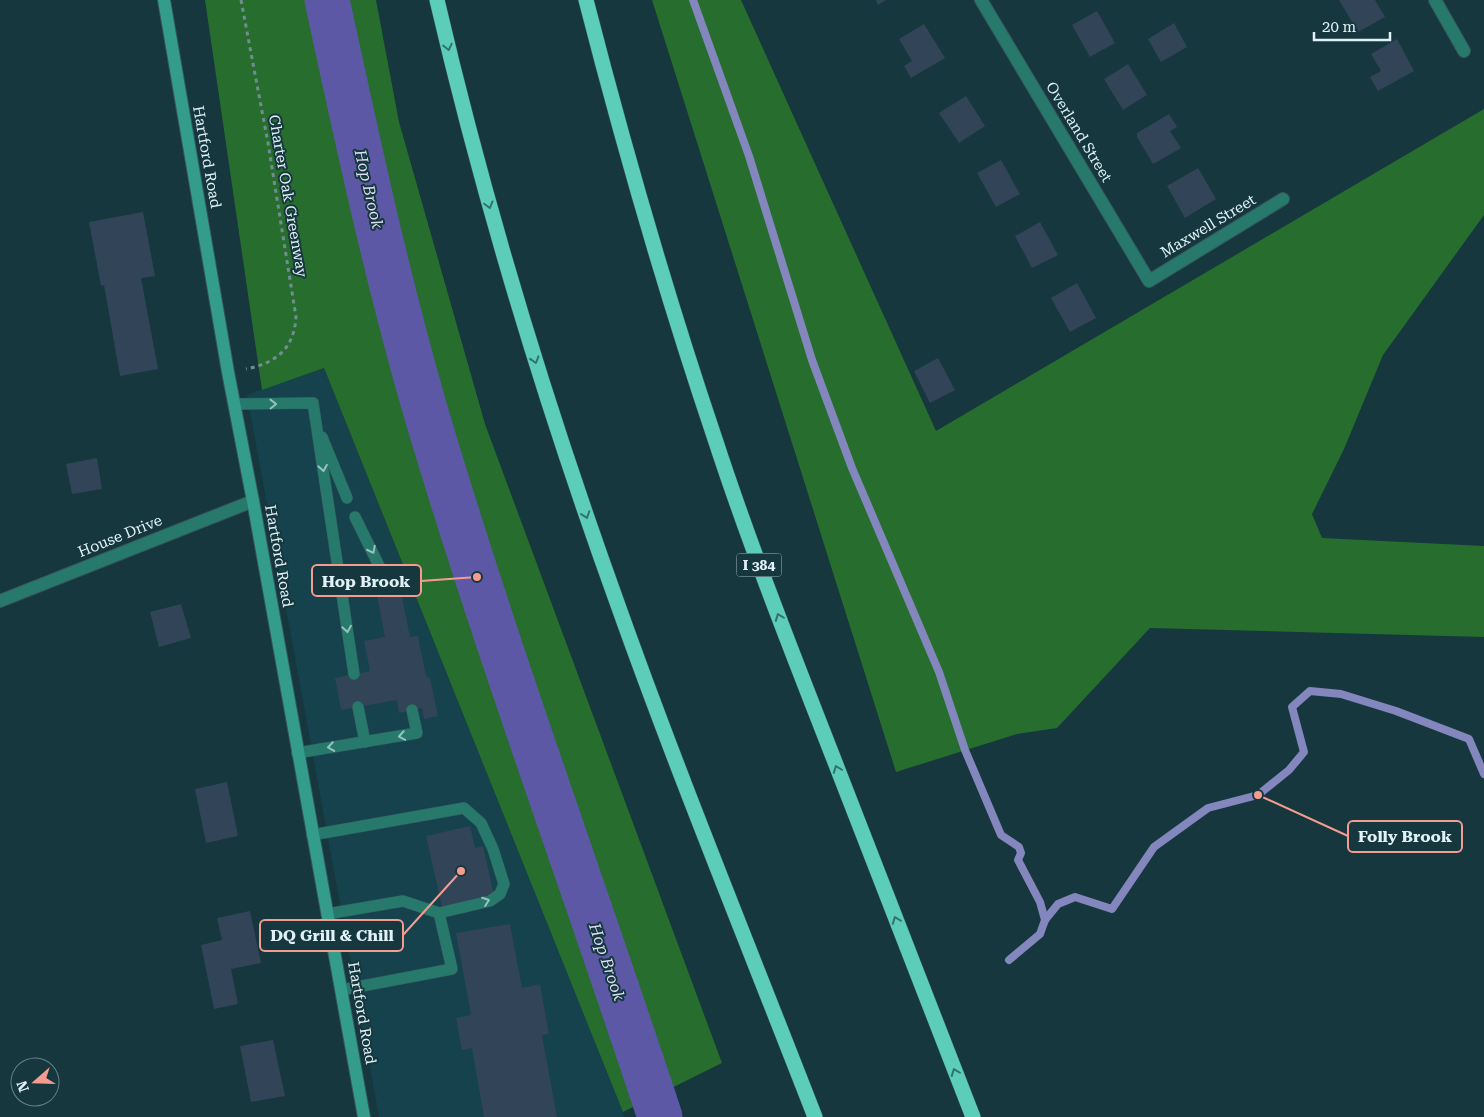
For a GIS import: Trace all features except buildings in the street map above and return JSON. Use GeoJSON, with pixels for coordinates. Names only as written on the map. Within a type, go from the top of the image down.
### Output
{"type":"FeatureCollection","features":[{"type":"Feature","properties":{"kind":"highway"},"geometry":{"type":"LineString","coordinates":[[436,0],[494,221],[563,448],[647,684],[815,1117]]}},
{"type":"Feature","properties":{"kind":"highway","name":"I 384"},"geometry":{"type":"LineString","coordinates":[[586,0],[616,117],[647,226],[715,442],[789,644],[972,1117]]}},
{"type":"Feature","properties":{"kind":"main road","name":"Hartford Road"},"geometry":{"type":"LineString","coordinates":[[164,0],[234,404],[364,1117]]}},
{"type":"Feature","properties":{"kind":"street","name":"Overland Street"},"geometry":{"type":"LineString","coordinates":[[981,0],[1149,281]]}},
{"type":"Feature","properties":{"kind":"street"},"geometry":{"type":"LineString","coordinates":[[1435,0],[1464,51]]}},
{"type":"Feature","properties":{"kind":"street","name":"Maxwell Street"},"geometry":{"type":"LineString","coordinates":[[1149,281],[1283,199]]}},
{"type":"Feature","properties":{"kind":"street","name":"House Drive"},"geometry":{"type":"LineString","coordinates":[[0,601],[253,501]]}},
{"type":"Feature","properties":{"kind":"lane"},"geometry":{"type":"LineString","coordinates":[[234,404],[313,403],[354,674]]}},
{"type":"Feature","properties":{"kind":"lane"},"geometry":{"type":"LineString","coordinates":[[315,419],[347,498]]}},
{"type":"Feature","properties":{"kind":"lane"},"geometry":{"type":"LineString","coordinates":[[355,517],[388,584]]}},
{"type":"Feature","properties":{"kind":"lane"},"geometry":{"type":"LineString","coordinates":[[358,707],[365,742]]}},
{"type":"Feature","properties":{"kind":"lane"},"geometry":{"type":"LineString","coordinates":[[297,753],[417,733],[412,710]]}},
{"type":"Feature","properties":{"kind":"lane"},"geometry":{"type":"LineString","coordinates":[[312,836],[464,808],[481,823],[493,849],[504,884],[500,894],[490,901],[439,913],[403,901],[327,914]]}},
{"type":"Feature","properties":{"kind":"lane"},"geometry":{"type":"LineString","coordinates":[[341,990],[452,969],[439,913]]}},
{"type":"Feature","properties":{"kind":"path","name":"Charter Oak Greenway"},"geometry":{"type":"LineString","coordinates":[[241,0],[268,143],[296,317],[293,336],[283,352],[264,365],[246,369]]}},
{"type":"Feature","properties":{"kind":"shaded area"},"geometry":{"type":"Polygon","coordinates":[[[324,368],[624,1117],[379,1117],[247,395],[324,368]]]}},
{"type":"Feature","properties":{"kind":"green space"},"geometry":{"type":"Polygon","coordinates":[[[205,0],[376,0],[399,122],[485,424],[722,1063],[623,1112],[324,368],[262,390],[205,0]]]}},
{"type":"Feature","properties":{"kind":"green space"},"geometry":{"type":"Polygon","coordinates":[[[652,0],[741,0],[936,431],[1484,109],[1484,215],[1383,355],[1344,449],[1312,514],[1322,538],[1484,546],[1484,637],[1150,628],[1057,728],[1017,734],[896,772],[652,0]]]}},
{"type":"Feature","properties":{"kind":"waterway","name":"Hop Brook"},"geometry":{"type":"LineString","coordinates":[[327,0],[361,157],[412,364],[427,416],[511,680],[660,1117]]}},
{"type":"Feature","properties":{"kind":"waterway"},"geometry":{"type":"LineString","coordinates":[[693,0],[749,156],[812,360],[852,468],[939,672],[965,750],[1001,835],[1019,847],[1021,853],[1018,860],[1040,902],[1045,920]]}},
{"type":"Feature","properties":{"kind":"waterway"},"geometry":{"type":"LineString","coordinates":[[1009,960],[1040,934],[1045,920],[1058,904],[1075,897],[1112,909],[1154,847],[1208,808],[1258,795],[1289,770],[1304,752],[1292,707],[1310,691],[1341,694],[1396,711],[1469,739],[1484,774]]}},
{"type":"Feature","properties":{"kind":"place","name":"Hop Brook"},"geometry":{"type":"Point","coordinates":[477,577]}},
{"type":"Feature","properties":{"kind":"place","name":"Folly Brook"},"geometry":{"type":"Point","coordinates":[1258,795]}},
{"type":"Feature","properties":{"kind":"place","name":"DQ Grill & Chill"},"geometry":{"type":"Point","coordinates":[461,871]}}]}
